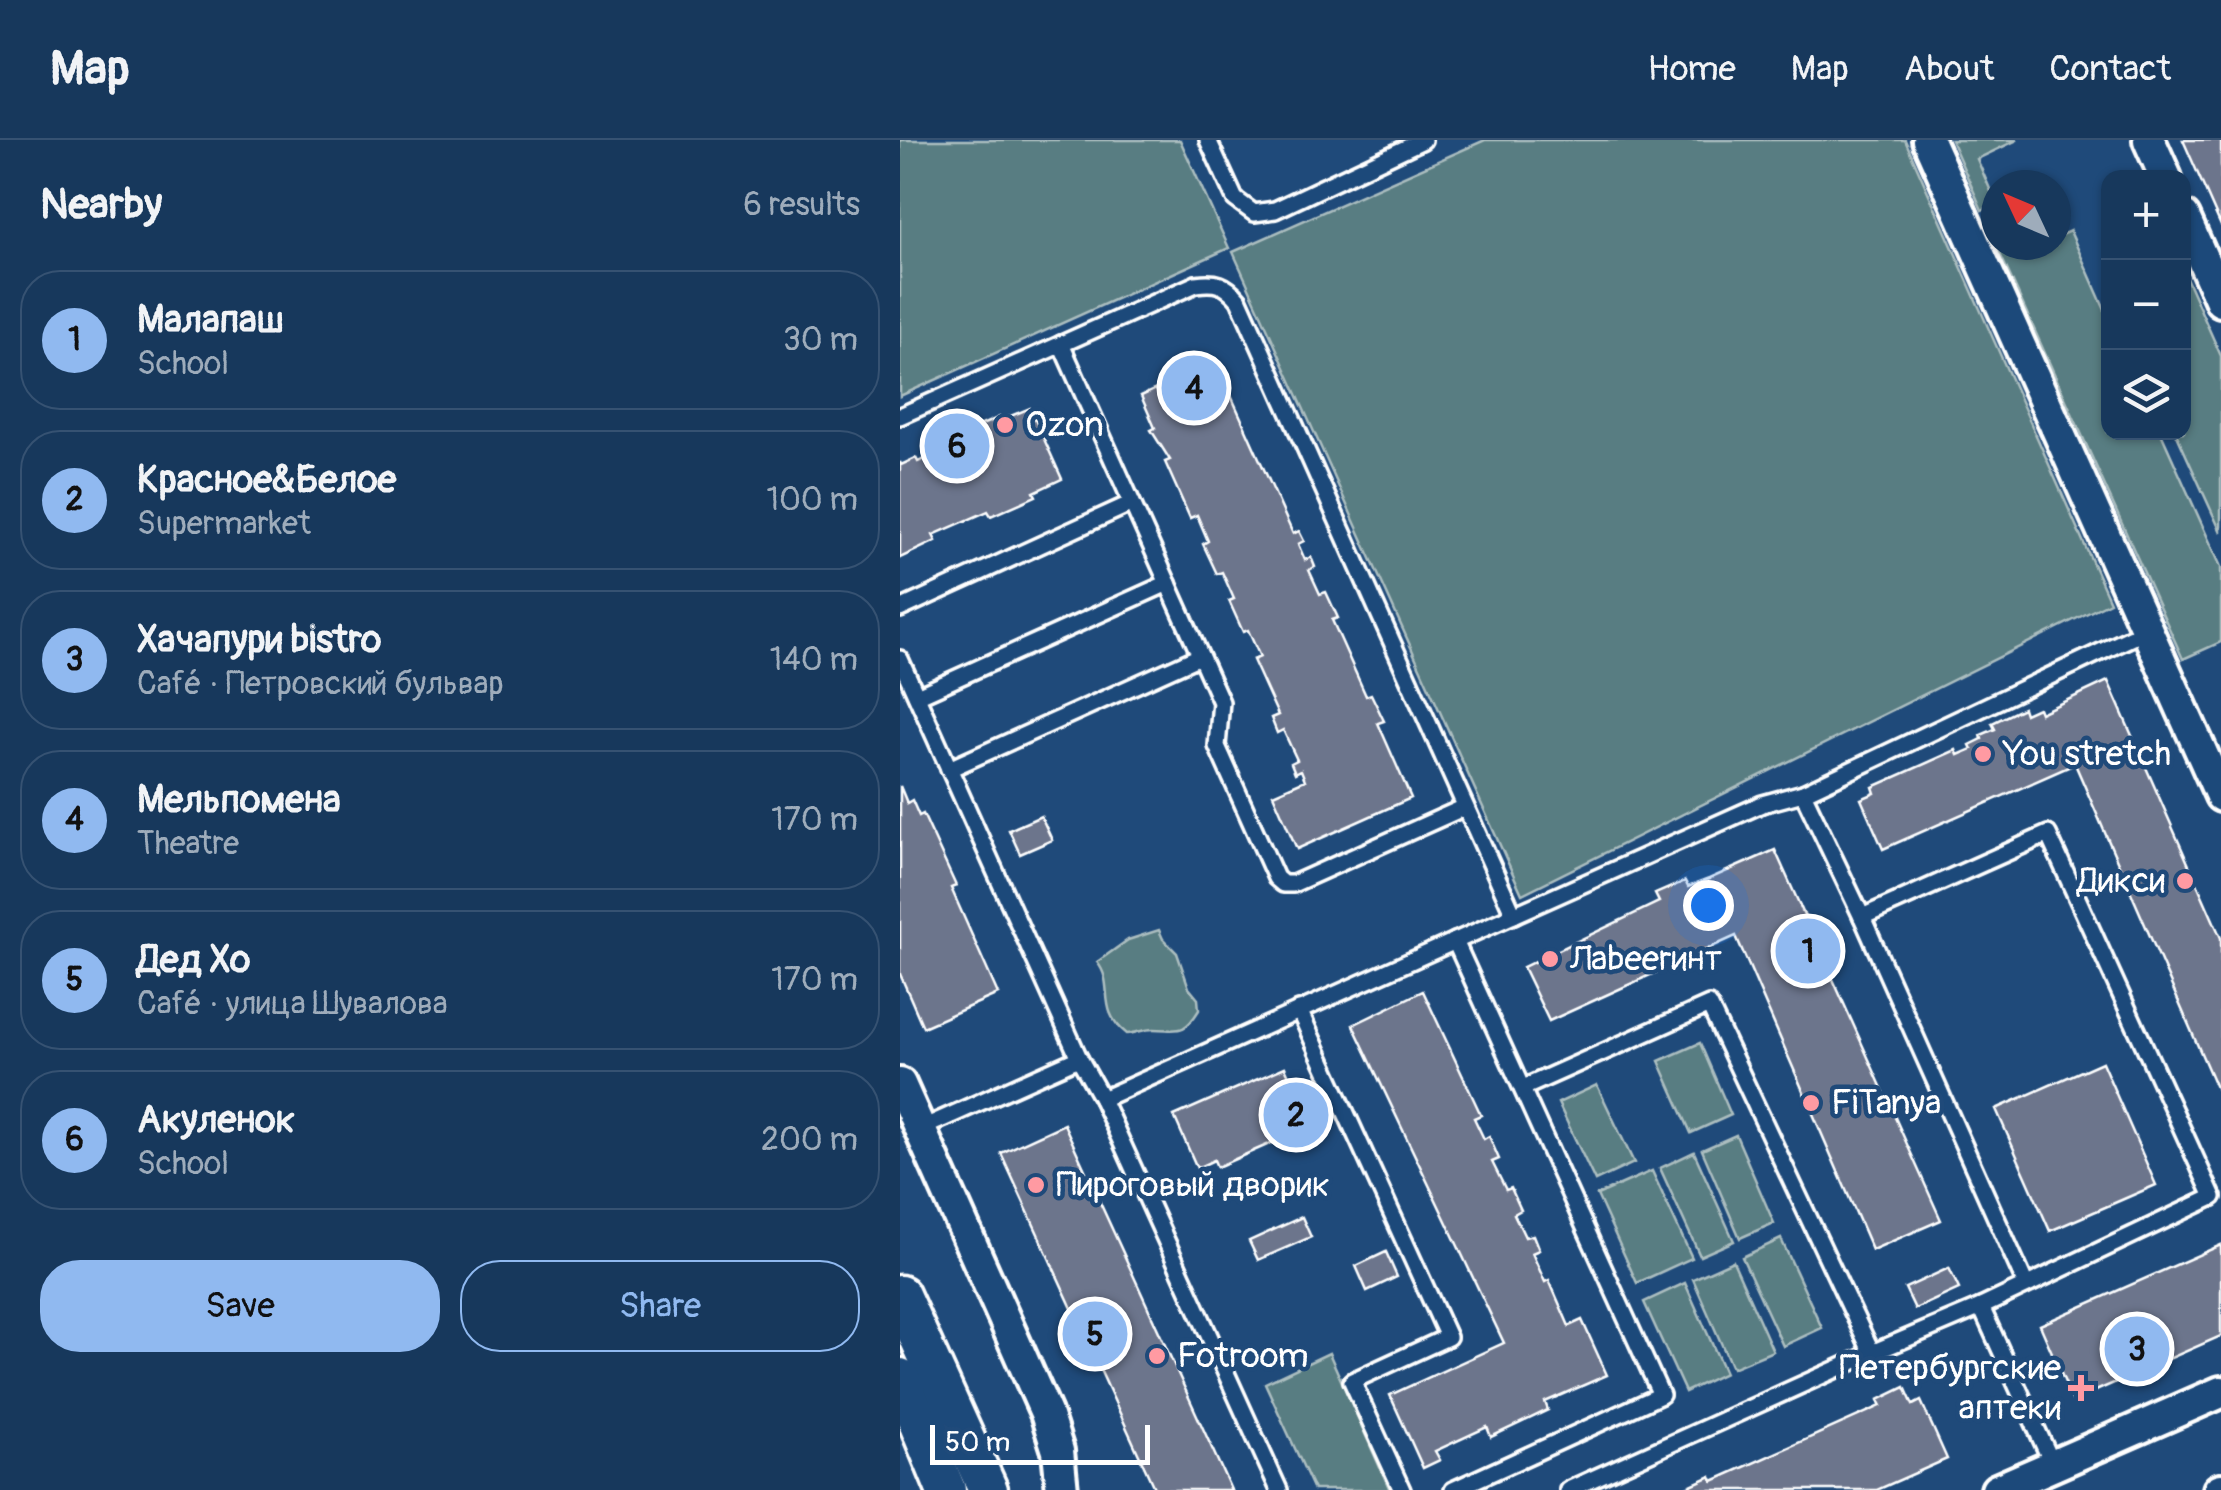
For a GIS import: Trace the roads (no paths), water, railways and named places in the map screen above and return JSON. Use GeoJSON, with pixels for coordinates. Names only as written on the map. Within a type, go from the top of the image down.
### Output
{"type":"FeatureCollection","features":[{"type":"Feature","properties":{"kind":"street"},"geometry":{"type":"LineString","coordinates":[[1928,140],[2221,796]]}},
{"type":"Feature","properties":{"kind":"street"},"geometry":{"type":"LineString","coordinates":[[2149,140],[2162,170]]}},
{"type":"Feature","properties":{"kind":"street"},"geometry":{"type":"LineString","coordinates":[[2191,232],[2221,300]]}},
{"type":"Feature","properties":{"kind":"street"},"geometry":{"type":"LineString","coordinates":[[900,1084],[1046,1413],[1058,1451],[1062,1490]]}},
{"type":"Feature","properties":{"kind":"street"},"geometry":{"type":"LineString","coordinates":[[900,1295],[988,1490]]}},
{"type":"Feature","properties":{"kind":"street"},"geometry":{"type":"LineString","coordinates":[[900,1378],[946,1490]]}},
{"type":"Feature","properties":{"kind":"street"},"geometry":{"type":"LineString","coordinates":[[1997,1490],[2221,1392]]}},
{"type":"Feature","properties":{"kind":"lane"},"geometry":{"type":"LineString","coordinates":[[1208,140],[1235,199],[1254,213],[1276,210],[1423,140]]}},
{"type":"Feature","properties":{"kind":"lane"},"geometry":{"type":"LineString","coordinates":[[900,416],[1196,284],[1212,281],[1228,287],[1239,300],[1514,915]]}},
{"type":"Feature","properties":{"kind":"lane"},"geometry":{"type":"LineString","coordinates":[[1061,344],[1221,702],[1217,746],[1276,878],[1283,884],[1293,884],[1466,807]]}},
{"type":"Feature","properties":{"kind":"lane"},"geometry":{"type":"LineString","coordinates":[[900,609],[1132,503]]}},
{"type":"Feature","properties":{"kind":"lane"},"geometry":{"type":"LineString","coordinates":[[916,696],[1168,583]]}},
{"type":"Feature","properties":{"kind":"lane"},"geometry":{"type":"LineString","coordinates":[[1102,1099],[1762,804],[1803,792],[2147,630]]}},
{"type":"Feature","properties":{"kind":"lane"},"geometry":{"type":"LineString","coordinates":[[949,768],[1200,656]]}},
{"type":"Feature","properties":{"kind":"lane"},"geometry":{"type":"LineString","coordinates":[[900,659],[1079,1058],[1102,1099],[1280,1490]]}},
{"type":"Feature","properties":{"kind":"lane"},"geometry":{"type":"LineString","coordinates":[[1803,792],[2026,1285]]}},
{"type":"Feature","properties":{"kind":"lane"},"geometry":{"type":"LineString","coordinates":[[1568,1490],[1981,1307],[2212,1197],[2048,834],[1862,917]]}},
{"type":"Feature","properties":{"kind":"lane"},"geometry":{"type":"LineString","coordinates":[[1453,1490],[1661,1395],[1454,941]]}},
{"type":"Feature","properties":{"kind":"lane"},"geometry":{"type":"LineString","coordinates":[[1523,1088],[1709,1005],[1872,1354]]}},
{"type":"Feature","properties":{"kind":"lane"},"geometry":{"type":"LineString","coordinates":[[1299,1010],[1448,1337],[1352,1381],[1402,1490]]}},
{"type":"Feature","properties":{"kind":"lane"},"geometry":{"type":"LineString","coordinates":[[920,1129],[1079,1058]]}},
{"type":"Feature","properties":{"kind":"lane"},"geometry":{"type":"LineString","coordinates":[[1981,1307],[2053,1465]]}},
{"type":"Feature","properties":{"kind":"place","name":"Мельпомена"},"geometry":{"type":"Point","coordinates":[1194,388]}},
{"type":"Feature","properties":{"kind":"place","name":"Ozon"},"geometry":{"type":"Point","coordinates":[1005,425]}},
{"type":"Feature","properties":{"kind":"place","name":"Акуленок"},"geometry":{"type":"Point","coordinates":[957,446]}},
{"type":"Feature","properties":{"kind":"place","name":"You stretch"},"geometry":{"type":"Point","coordinates":[1983,754]}},
{"type":"Feature","properties":{"kind":"place","name":"Дикси"},"geometry":{"type":"Point","coordinates":[2185,881]}},
{"type":"Feature","properties":{"kind":"place","name":"Малапаш"},"geometry":{"type":"Point","coordinates":[1808,951]}},
{"type":"Feature","properties":{"kind":"place","name":"Лаbeerинт"},"geometry":{"type":"Point","coordinates":[1550,959]}},
{"type":"Feature","properties":{"kind":"place","name":"FiTanya"},"geometry":{"type":"Point","coordinates":[1811,1103]}},
{"type":"Feature","properties":{"kind":"place","name":"Красное&Белое"},"geometry":{"type":"Point","coordinates":[1296,1115]}},
{"type":"Feature","properties":{"kind":"place","name":"Пироговый дворик"},"geometry":{"type":"Point","coordinates":[1036,1185]}},
{"type":"Feature","properties":{"kind":"place","name":"Дед Хо"},"geometry":{"type":"Point","coordinates":[1095,1334]}},
{"type":"Feature","properties":{"kind":"place","name":"Хачапури bistro"},"geometry":{"type":"Point","coordinates":[2137,1349]}},
{"type":"Feature","properties":{"kind":"place","name":"Fotroom"},"geometry":{"type":"Point","coordinates":[1157,1356]}},
{"type":"Feature","properties":{"kind":"place","name":"Петербургские аптеки"},"geometry":{"type":"Point","coordinates":[2081,1388]}}]}
